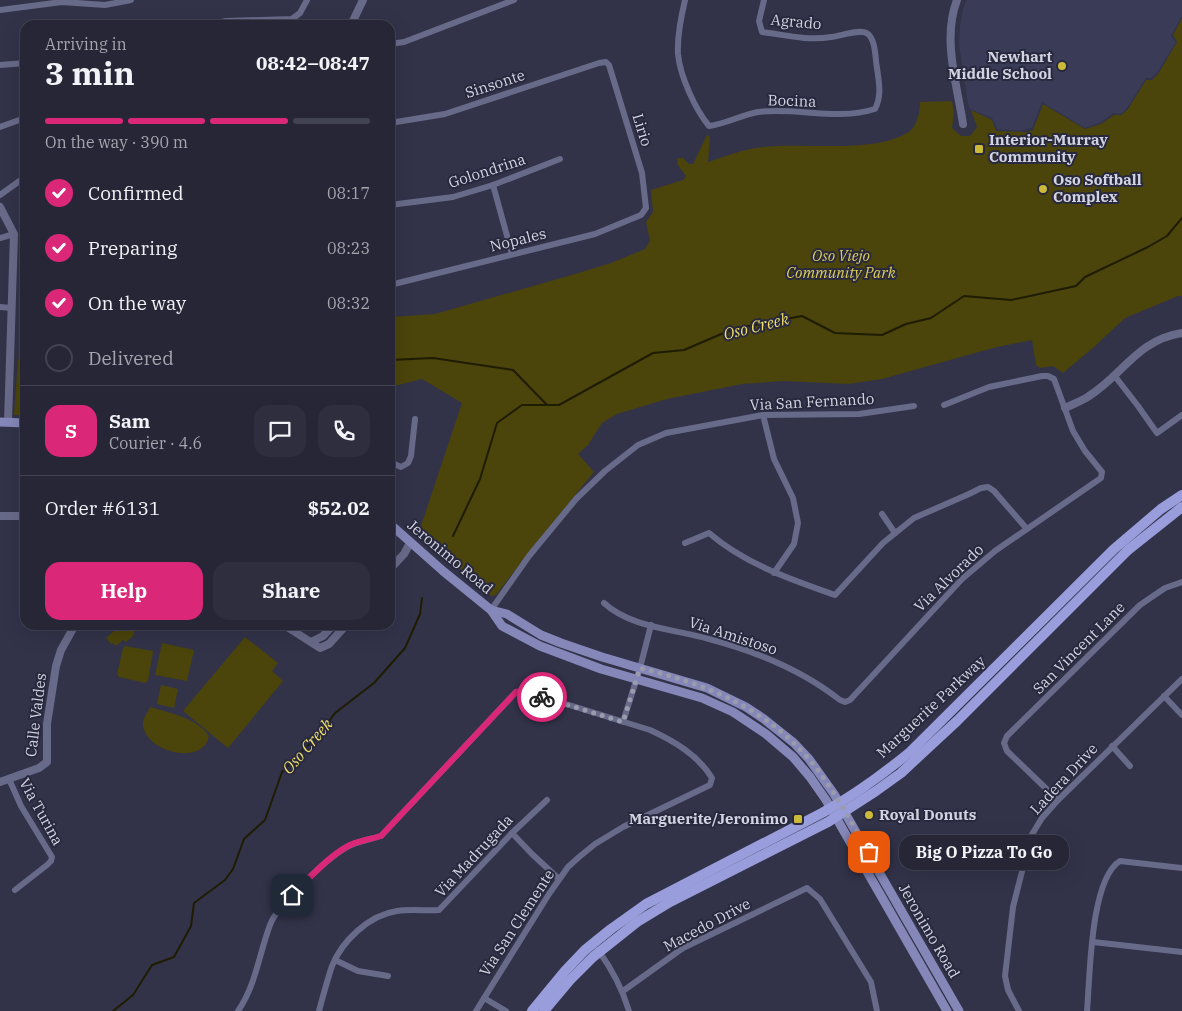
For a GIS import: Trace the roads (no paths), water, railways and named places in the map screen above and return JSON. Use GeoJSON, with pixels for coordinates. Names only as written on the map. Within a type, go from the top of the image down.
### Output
{"type":"FeatureCollection","features":[{"type":"Feature","properties":{"kind":"main road"},"geometry":{"type":"LineString","coordinates":[[4,422],[20,423]]}},
{"type":"Feature","properties":{"kind":"main road","name":"Marguerite Parkway"},"geometry":{"type":"LineString","coordinates":[[838,810],[910,752],[1114,549],[1182,495]]}},
{"type":"Feature","properties":{"kind":"main road","name":"Marguerite Parkway"},"geometry":{"type":"LineString","coordinates":[[532,1011],[565,971],[596,948],[646,904],[876,791],[924,753],[1128,550],[1182,507]]}},
{"type":"Feature","properties":{"kind":"main road","name":"Jeronimo Road"},"geometry":{"type":"LineString","coordinates":[[395,529],[492,610],[502,626],[540,646],[601,668],[702,698],[733,712],[753,724],[792,757],[838,810],[947,1011]]}},
{"type":"Feature","properties":{"kind":"main road","name":"Jeronimo Road"},"geometry":{"type":"LineString","coordinates":[[492,610],[507,614],[541,634],[561,643],[707,688],[746,707],[794,743],[809,760],[959,1011]]}},
{"type":"Feature","properties":{"kind":"main road","name":"Marguerite Parkway"},"geometry":{"type":"LineString","coordinates":[[544,1011],[596,948]]}},
{"type":"Feature","properties":{"kind":"street"},"geometry":{"type":"LineString","coordinates":[[0,10],[62,2],[105,4],[131,0]]}},
{"type":"Feature","properties":{"kind":"street"},"geometry":{"type":"LineString","coordinates":[[259,20],[292,19],[300,13],[307,0]]}},
{"type":"Feature","properties":{"kind":"street"},"geometry":{"type":"LineString","coordinates":[[395,43],[404,42],[514,0]]}},
{"type":"Feature","properties":{"kind":"street","name":"Bocina"},"geometry":{"type":"LineString","coordinates":[[685,0],[679,33],[678,55],[690,96],[709,126],[758,112],[840,115],[874,109]]}},
{"type":"Feature","properties":{"kind":"street","name":"Agrado"},"geometry":{"type":"LineString","coordinates":[[764,0],[759,21],[762,32],[808,38],[830,38],[861,31],[868,34],[873,42],[879,84],[879,100],[874,109]]}},
{"type":"Feature","properties":{"kind":"street"},"geometry":{"type":"LineString","coordinates":[[956,0],[950,21],[950,38],[963,124]]}},
{"type":"Feature","properties":{"kind":"street"},"geometry":{"type":"LineString","coordinates":[[353,20],[361,1]]}},
{"type":"Feature","properties":{"kind":"street","name":"Sinsonte"},"geometry":{"type":"LineString","coordinates":[[395,122],[445,114],[606,62]]}},
{"type":"Feature","properties":{"kind":"street","name":"Lirio"},"geometry":{"type":"LineString","coordinates":[[606,62],[609,65],[642,173],[646,208]]}},
{"type":"Feature","properties":{"kind":"street"},"geometry":{"type":"LineString","coordinates":[[0,66],[20,64]]}},
{"type":"Feature","properties":{"kind":"street"},"geometry":{"type":"LineString","coordinates":[[0,127],[20,120]]}},
{"type":"Feature","properties":{"kind":"street","name":"Golondrina"},"geometry":{"type":"LineString","coordinates":[[395,204],[452,197],[493,185],[560,159]]}},
{"type":"Feature","properties":{"kind":"street"},"geometry":{"type":"LineString","coordinates":[[0,195],[20,181]]}},
{"type":"Feature","properties":{"kind":"street"},"geometry":{"type":"LineString","coordinates":[[493,185],[512,254]]}},
{"type":"Feature","properties":{"kind":"street"},"geometry":{"type":"LineString","coordinates":[[0,208],[14,234],[12,308],[4,422]]}},
{"type":"Feature","properties":{"kind":"street","name":"Nopales"},"geometry":{"type":"LineString","coordinates":[[395,284],[595,234],[641,215],[646,208]]}},
{"type":"Feature","properties":{"kind":"street"},"geometry":{"type":"LineString","coordinates":[[0,238],[14,234]]}},
{"type":"Feature","properties":{"kind":"street"},"geometry":{"type":"LineString","coordinates":[[0,307],[12,308]]}},
{"type":"Feature","properties":{"kind":"street"},"geometry":{"type":"LineString","coordinates":[[944,405],[1002,383],[1048,376],[1054,379],[1064,408],[1089,397],[1134,356],[1152,344],[1171,335],[1182,333]]}},
{"type":"Feature","properties":{"kind":"street"},"geometry":{"type":"LineString","coordinates":[[1114,375],[1156,433],[1182,415]]}},
{"type":"Feature","properties":{"kind":"street","name":"Via San Fernando"},"geometry":{"type":"LineString","coordinates":[[492,610],[529,556],[576,499],[605,471],[638,445],[666,433],[763,415],[859,414],[914,406]]}},
{"type":"Feature","properties":{"kind":"street","name":"Via Alvorado"},"geometry":{"type":"LineString","coordinates":[[850,700],[962,579],[995,551],[1101,478],[1102,472],[1085,451],[1064,408]]}},
{"type":"Feature","properties":{"kind":"street"},"geometry":{"type":"LineString","coordinates":[[763,415],[774,459],[793,498],[798,523],[794,544],[774,573]]}},
{"type":"Feature","properties":{"kind":"street"},"geometry":{"type":"LineString","coordinates":[[395,464],[401,467],[408,463],[411,456],[415,419]]}},
{"type":"Feature","properties":{"kind":"street"},"geometry":{"type":"LineString","coordinates":[[685,543],[709,533],[736,554],[774,573],[834,595],[882,543],[914,518],[981,488],[988,487],[994,491],[1027,529]]}},
{"type":"Feature","properties":{"kind":"street"},"geometry":{"type":"LineString","coordinates":[[882,514],[895,533]]}},
{"type":"Feature","properties":{"kind":"street"},"geometry":{"type":"LineString","coordinates":[[0,516],[20,516]]}},
{"type":"Feature","properties":{"kind":"street"},"geometry":{"type":"LineString","coordinates":[[395,557],[410,543]]}},
{"type":"Feature","properties":{"kind":"street"},"geometry":{"type":"LineString","coordinates":[[395,564],[404,554],[410,543]]}},
{"type":"Feature","properties":{"kind":"street","name":"San Vincent Lane"},"geometry":{"type":"LineString","coordinates":[[1058,800],[1007,751],[1004,743],[1007,736],[1140,605],[1166,588],[1182,582]]}},
{"type":"Feature","properties":{"kind":"street","name":"Via Amistoso"},"geometry":{"type":"LineString","coordinates":[[604,603],[620,615],[651,625],[738,647],[814,681],[840,700],[845,702],[850,700]]}},
{"type":"Feature","properties":{"kind":"street"},"geometry":{"type":"LineString","coordinates":[[238,1011],[250,991],[270,924],[280,907],[329,859],[352,844],[381,836],[516,692],[524,691],[623,722],[651,625]]}},
{"type":"Feature","properties":{"kind":"street","name":"Calle Valdes"},"geometry":{"type":"LineString","coordinates":[[0,782],[39,768],[46,762],[47,724],[56,666],[61,650],[72,630]]}},
{"type":"Feature","properties":{"kind":"street"},"geometry":{"type":"LineString","coordinates":[[292,630],[320,648],[329,644],[341,630]]}},
{"type":"Feature","properties":{"kind":"street"},"geometry":{"type":"LineString","coordinates":[[312,642],[323,636],[328,630]]}},
{"type":"Feature","properties":{"kind":"street","name":"Ladera Drive"},"geometry":{"type":"LineString","coordinates":[[1019,1011],[1008,990],[1005,976],[1013,907],[1031,836],[1042,818],[1058,800],[1182,679]]}},
{"type":"Feature","properties":{"kind":"street"},"geometry":{"type":"LineString","coordinates":[[1164,696],[1182,715]]}},
{"type":"Feature","properties":{"kind":"street","name":"Via San Clemente"},"geometry":{"type":"LineString","coordinates":[[476,1011],[559,879],[579,857],[595,844],[623,827],[710,785],[712,778],[701,763],[669,739],[650,730],[623,722]]}},
{"type":"Feature","properties":{"kind":"street"},"geometry":{"type":"LineString","coordinates":[[1112,746],[1130,766]]}},
{"type":"Feature","properties":{"kind":"street","name":"Via Turina"},"geometry":{"type":"LineString","coordinates":[[8,779],[21,806],[52,857],[48,865],[15,890]]}},
{"type":"Feature","properties":{"kind":"street","name":"Via Madrugada"},"geometry":{"type":"LineString","coordinates":[[319,1011],[335,960],[351,937],[383,914],[410,909],[439,910],[512,833],[547,800]]}},
{"type":"Feature","properties":{"kind":"street"},"geometry":{"type":"LineString","coordinates":[[512,833],[559,879]]}},
{"type":"Feature","properties":{"kind":"street"},"geometry":{"type":"LineString","coordinates":[[1087,1011],[1096,908],[1114,865],[1120,861],[1182,868]]}},
{"type":"Feature","properties":{"kind":"street","name":"Macedo Drive"},"geometry":{"type":"LineString","coordinates":[[623,991],[683,948],[807,888],[820,899],[871,982],[877,1011]]}},
{"type":"Feature","properties":{"kind":"street"},"geometry":{"type":"LineString","coordinates":[[1093,942],[1182,952]]}},
{"type":"Feature","properties":{"kind":"street"},"geometry":{"type":"LineString","coordinates":[[596,948],[613,972],[623,991],[629,1011]]}},
{"type":"Feature","properties":{"kind":"street"},"geometry":{"type":"LineString","coordinates":[[335,960],[358,971],[388,976]]}},
{"type":"Feature","properties":{"kind":"street"},"geometry":{"type":"LineString","coordinates":[[484,998],[506,1011]]}},
{"type":"Feature","properties":{"kind":"waterway","name":"Oso Creek"},"geometry":{"type":"LineString","coordinates":[[453,536],[480,479],[497,423],[522,405],[559,405],[653,353],[684,350],[733,329],[802,316],[835,333],[882,335],[906,324],[931,318],[964,296],[1011,300],[1076,286],[1085,277],[1167,236],[1182,218]]}},
{"type":"Feature","properties":{"kind":"waterway"},"geometry":{"type":"LineString","coordinates":[[395,360],[433,358],[513,370],[547,405]]}},
{"type":"Feature","properties":{"kind":"waterway","name":"Oso Creek"},"geometry":{"type":"LineString","coordinates":[[113,1011],[133,995],[152,965],[174,957],[191,926],[194,903],[225,880],[233,869],[244,839],[265,820],[282,772],[321,732],[335,713],[374,683],[405,648],[420,614],[422,598]]}},
{"type":"Feature","properties":{"kind":"place","name":"Newhart Middle School"},"geometry":{"type":"Point","coordinates":[1062,66]}},
{"type":"Feature","properties":{"kind":"place","name":"Interior-Murray Community"},"geometry":{"type":"Point","coordinates":[979,149]}},
{"type":"Feature","properties":{"kind":"place","name":"Oso Softball Complex"},"geometry":{"type":"Point","coordinates":[1043,189]}},
{"type":"Feature","properties":{"kind":"place","name":"Royal Donuts"},"geometry":{"type":"Point","coordinates":[869,815]}},
{"type":"Feature","properties":{"kind":"place","name":"Marguerite/Jeronimo"},"geometry":{"type":"Point","coordinates":[798,819]}},
{"type":"Feature","properties":{"kind":"place","name":"Big O Pizza To Go"},"geometry":{"type":"Point","coordinates":[869,852]}},
{"type":"Feature","properties":{"kind":"park label","name":"Oso Viejo Community Park"},"geometry":{"type":"Point","coordinates":[841,264]}}]}
